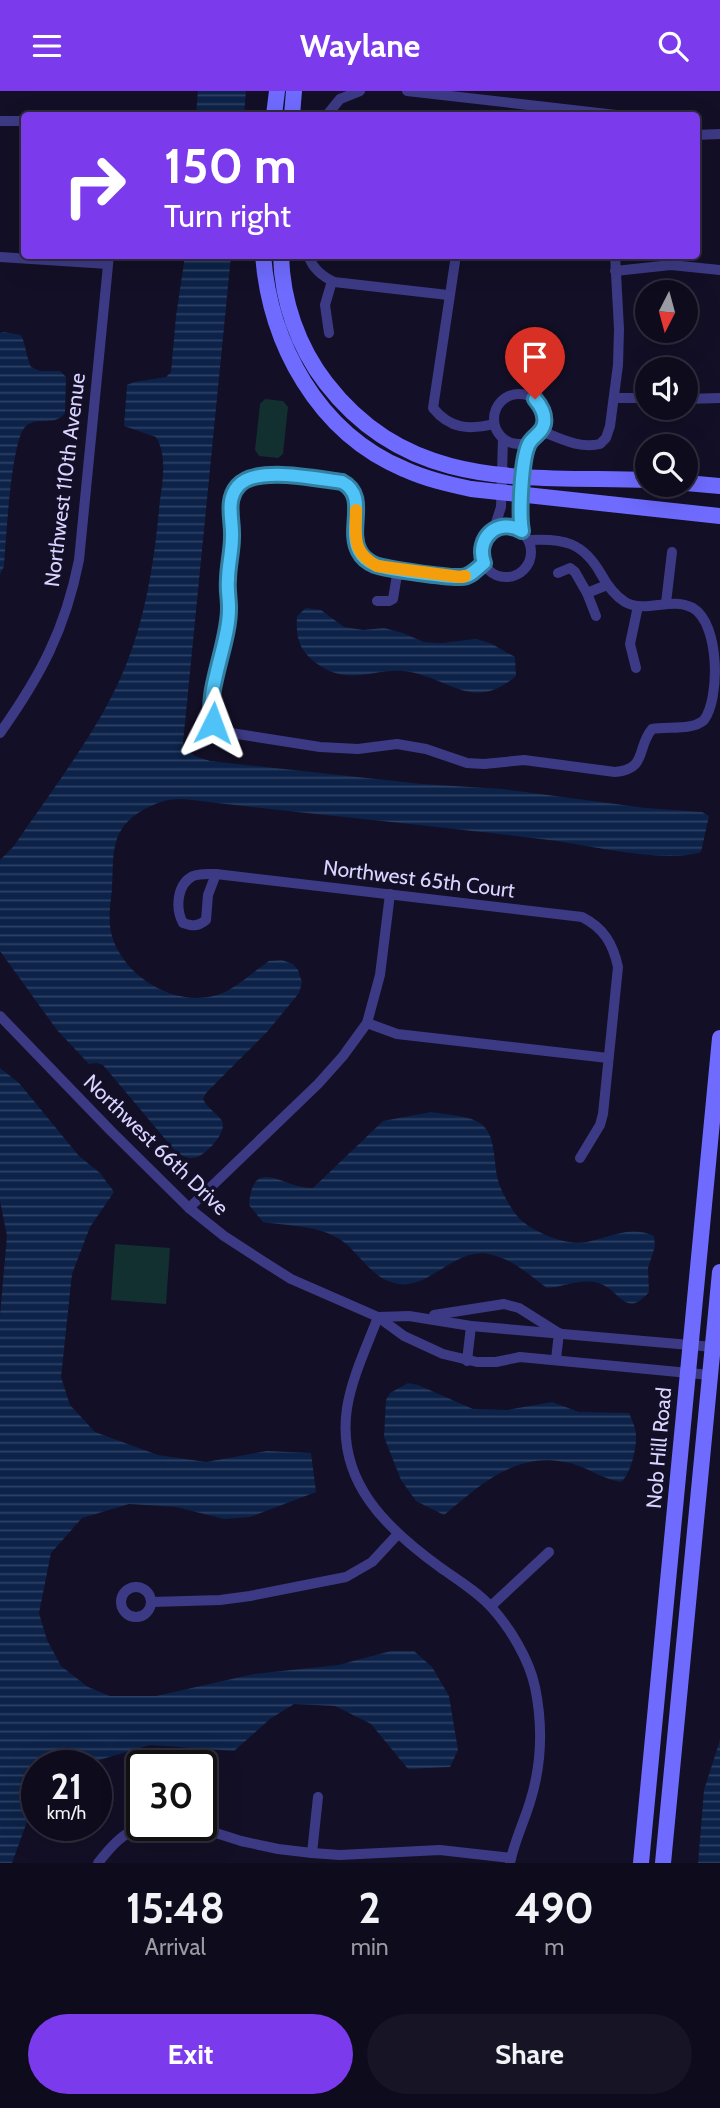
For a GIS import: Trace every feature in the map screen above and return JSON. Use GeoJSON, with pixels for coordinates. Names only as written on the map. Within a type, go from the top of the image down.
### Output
{"type":"FeatureCollection","features":[{"type":"Feature","properties":{"kind":"main road"},"geometry":{"type":"LineString","coordinates":[[274,112],[277,91]]}},
{"type":"Feature","properties":{"kind":"main road"},"geometry":{"type":"LineString","coordinates":[[292,112],[295,91]]}},
{"type":"Feature","properties":{"kind":"main road"},"geometry":{"type":"LineString","coordinates":[[264,259],[269,300],[284,345],[307,388],[340,426],[369,449],[401,468],[435,481],[501,492],[720,516]]}},
{"type":"Feature","properties":{"kind":"main road"},"geometry":{"type":"LineString","coordinates":[[281,259],[284,289],[301,343],[316,370],[356,416],[377,433],[437,464],[470,471],[523,477],[635,480]]}},
{"type":"Feature","properties":{"kind":"main road"},"geometry":{"type":"LineString","coordinates":[[698,484],[720,486]]}},
{"type":"Feature","properties":{"kind":"main road","name":"Nob Hill Road"},"geometry":{"type":"LineString","coordinates":[[641,1863],[720,1038]]}},
{"type":"Feature","properties":{"kind":"main road","name":"Nob Hill Road"},"geometry":{"type":"LineString","coordinates":[[663,1863],[720,1272]]}},
{"type":"Feature","properties":{"kind":"street"},"geometry":{"type":"LineString","coordinates":[[329,112],[340,99],[360,91]]}},
{"type":"Feature","properties":{"kind":"street"},"geometry":{"type":"LineString","coordinates":[[407,91],[590,112]]}},
{"type":"Feature","properties":{"kind":"street"},"geometry":{"type":"LineString","coordinates":[[0,121],[21,121]]}},
{"type":"Feature","properties":{"kind":"street"},"geometry":{"type":"LineString","coordinates":[[700,135],[720,134]]}},
{"type":"Feature","properties":{"kind":"street"},"geometry":{"type":"LineString","coordinates":[[0,257],[21,258]]}},
{"type":"Feature","properties":{"kind":"street"},"geometry":{"type":"LineString","coordinates":[[72,259],[108,260]]}},
{"type":"Feature","properties":{"kind":"street"},"geometry":{"type":"LineString","coordinates":[[310,259],[313,267],[332,281],[448,295]]}},
{"type":"Feature","properties":{"kind":"street"},"geometry":{"type":"LineString","coordinates":[[455,259],[433,408],[442,418],[456,426],[480,427],[494,424]]}},
{"type":"Feature","properties":{"kind":"street"},"geometry":{"type":"LineString","coordinates":[[541,431],[571,443],[593,446],[606,438],[615,398],[619,330],[615,259]]}},
{"type":"Feature","properties":{"kind":"street","name":"Northwest 110th Avenue"},"geometry":{"type":"LineString","coordinates":[[0,733],[27,694],[52,649],[66,615],[74,585],[79,560],[108,260]]}},
{"type":"Feature","properties":{"kind":"street"},"geometry":{"type":"LineString","coordinates":[[615,271],[671,265],[720,270]]}},
{"type":"Feature","properties":{"kind":"street"},"geometry":{"type":"LineString","coordinates":[[329,333],[325,305],[332,281]]}},
{"type":"Feature","properties":{"kind":"street"},"geometry":{"type":"LineString","coordinates":[[518,393],[535,399],[544,414],[541,431],[531,441],[526,454],[521,495],[525,535],[532,555],[525,569],[510,577],[495,574],[484,563],[481,548],[499,518],[502,475],[503,439],[494,424],[496,406],[509,395],[518,393]]}},
{"type":"Feature","properties":{"kind":"street"},"geometry":{"type":"LineString","coordinates":[[615,398],[635,398]]}},
{"type":"Feature","properties":{"kind":"street"},"geometry":{"type":"LineString","coordinates":[[698,398],[720,398]]}},
{"type":"Feature","properties":{"kind":"street"},"geometry":{"type":"LineString","coordinates":[[503,439],[516,444],[531,441]]}},
{"type":"Feature","properties":{"kind":"street"},"geometry":{"type":"LineString","coordinates":[[484,563],[473,572],[460,577],[377,566],[366,560],[359,551],[356,540],[356,495],[351,486],[342,482],[260,475],[246,479],[237,487],[232,497],[230,511],[232,539],[228,580],[229,609],[226,642],[209,711],[213,723],[231,733],[320,747],[358,749],[397,744],[426,749],[467,762],[484,764],[524,760],[615,772],[634,767],[642,757],[647,736],[652,729],[694,726],[705,720],[712,710],[719,669],[718,649],[703,616],[679,603],[638,606],[624,602],[607,585],[585,552],[571,543],[525,535],[510,526],[494,529]]}},
{"type":"Feature","properties":{"kind":"street"},"geometry":{"type":"LineString","coordinates":[[666,603],[673,552]]}},
{"type":"Feature","properties":{"kind":"street"},"geometry":{"type":"LineString","coordinates":[[558,573],[570,568],[575,572],[596,616]]}},
{"type":"Feature","properties":{"kind":"street"},"geometry":{"type":"LineString","coordinates":[[377,601],[393,599],[398,569]]}},
{"type":"Feature","properties":{"kind":"street"},"geometry":{"type":"LineString","coordinates":[[587,593],[607,585]]}},
{"type":"Feature","properties":{"kind":"street"},"geometry":{"type":"LineString","coordinates":[[636,668],[630,644],[638,606]]}},
{"type":"Feature","properties":{"kind":"street","name":"Northwest 65th Court"},"geometry":{"type":"LineString","coordinates":[[216,874],[208,895],[206,920],[200,925],[183,923],[179,915],[179,896],[183,884],[191,877],[201,874],[216,874],[583,917],[601,929],[615,953],[618,967],[608,1058]]}},
{"type":"Feature","properties":{"kind":"street"},"geometry":{"type":"LineString","coordinates":[[189,1208],[318,1084],[367,1023],[380,975],[390,894]]}},
{"type":"Feature","properties":{"kind":"street","name":"Northwest 66th Drive"},"geometry":{"type":"LineString","coordinates":[[0,1016],[189,1208],[225,1236],[291,1279],[378,1317],[404,1336],[443,1354],[467,1361],[496,1362],[520,1357],[556,1359],[710,1375]]}},
{"type":"Feature","properties":{"kind":"street"},"geometry":{"type":"LineString","coordinates":[[367,1023],[397,1034],[608,1058],[600,1125],[580,1158]]}},
{"type":"Feature","properties":{"kind":"street","name":"Northwest 66th Drive"},"geometry":{"type":"LineString","coordinates":[[378,1317],[447,1315],[504,1304],[519,1308],[559,1333]]}},
{"type":"Feature","properties":{"kind":"street","name":"Northwest 66th Drive"},"geometry":{"type":"LineString","coordinates":[[409,1316],[471,1326],[713,1347]]}},
{"type":"Feature","properties":{"kind":"street"},"geometry":{"type":"LineString","coordinates":[[217,1833],[278,1849],[312,1853],[340,1855],[440,1850],[511,1861],[538,1773],[541,1745],[534,1683],[509,1630],[491,1607],[398,1534],[375,1511],[359,1485],[346,1432],[348,1407],[354,1380],[378,1317]]}},
{"type":"Feature","properties":{"kind":"street"},"geometry":{"type":"LineString","coordinates":[[467,1361],[471,1326]]}},
{"type":"Feature","properties":{"kind":"street"},"geometry":{"type":"LineString","coordinates":[[556,1359],[559,1333]]}},
{"type":"Feature","properties":{"kind":"street"},"geometry":{"type":"LineString","coordinates":[[152,1602],[220,1600],[346,1577],[372,1562],[398,1534]]}},
{"type":"Feature","properties":{"kind":"street"},"geometry":{"type":"LineString","coordinates":[[491,1607],[549,1552]]}},
{"type":"Feature","properties":{"kind":"street"},"geometry":{"type":"LineString","coordinates":[[312,1853],[318,1797]]}},
{"type":"Feature","properties":{"kind":"street"},"geometry":{"type":"LineString","coordinates":[[98,1863],[126,1832]]}},
{"type":"Feature","properties":{"kind":"green space"},"geometry":{"type":"Polygon","coordinates":[[[265,399],[283,401],[288,407],[283,454],[278,458],[259,456],[255,450],[260,404],[265,399]]]}},
{"type":"Feature","properties":{"kind":"green space"},"geometry":{"type":"Polygon","coordinates":[[[115,1244],[170,1248],[166,1304],[111,1300],[115,1244]]]}},
{"type":"Feature","properties":{"kind":"water"},"geometry":{"type":"Polygon","coordinates":[[[198,91],[246,91],[244,112],[196,112],[198,91]]]}},
{"type":"Feature","properties":{"kind":"water"},"geometry":{"type":"Polygon","coordinates":[[[185,259],[231,259],[183,743],[187,750],[210,761],[422,784],[502,789],[646,808],[702,812],[709,816],[701,852],[668,856],[183,799],[163,801],[132,817],[119,834],[116,844],[110,929],[114,942],[132,969],[160,989],[192,998],[225,992],[269,961],[282,960],[293,964],[302,982],[299,993],[267,1032],[206,1093],[203,1099],[220,1118],[223,1126],[218,1138],[208,1149],[191,1158],[176,1152],[103,1065],[89,1064],[57,1030],[0,951],[0,860],[14,846],[74,760],[114,693],[143,611],[154,550],[163,463],[156,437],[124,426],[127,385],[166,377],[171,372],[185,259]]]}},
{"type":"Feature","properties":{"kind":"water"},"geometry":{"type":"Polygon","coordinates":[[[0,333],[21,335],[31,367],[40,371],[60,371],[66,377],[65,413],[56,420],[31,423],[21,434],[13,469],[4,566],[0,575],[0,333]]]}},
{"type":"Feature","properties":{"kind":"water"},"geometry":{"type":"Polygon","coordinates":[[[306,608],[321,610],[344,627],[363,630],[384,628],[424,642],[476,639],[490,643],[515,657],[516,676],[502,686],[477,693],[402,671],[341,675],[316,663],[305,653],[299,642],[297,616],[306,608]]]}},
{"type":"Feature","properties":{"kind":"water"},"geometry":{"type":"Polygon","coordinates":[[[0,1068],[19,1083],[79,1156],[100,1173],[114,1192],[90,1227],[72,1274],[61,1377],[70,1405],[95,1432],[158,1455],[206,1462],[267,1451],[311,1453],[316,1492],[250,1517],[224,1519],[176,1507],[129,1504],[82,1518],[51,1553],[39,1613],[47,1640],[61,1666],[88,1687],[110,1696],[156,1696],[254,1674],[338,1665],[391,1651],[414,1651],[432,1667],[449,1696],[458,1750],[450,1767],[408,1769],[371,1724],[335,1706],[294,1704],[270,1719],[234,1751],[150,1745],[112,1756],[112,1750],[21,1750],[21,1838],[12,1863],[0,1863],[0,1315],[7,1236],[0,1201],[0,1068]]]}},
{"type":"Feature","properties":{"kind":"water"},"geometry":{"type":"Polygon","coordinates":[[[431,1112],[469,1118],[484,1127],[491,1140],[498,1180],[511,1208],[522,1221],[536,1230],[562,1241],[579,1243],[629,1232],[654,1236],[655,1246],[648,1268],[649,1292],[641,1300],[628,1303],[598,1283],[579,1282],[547,1288],[508,1261],[479,1253],[454,1261],[419,1281],[394,1283],[377,1275],[336,1237],[309,1228],[263,1222],[249,1205],[252,1189],[257,1181],[264,1177],[313,1188],[383,1121],[431,1112]]]}},
{"type":"Feature","properties":{"kind":"water"},"geometry":{"type":"Polygon","coordinates":[[[408,1383],[473,1409],[507,1410],[552,1402],[579,1412],[629,1413],[636,1435],[631,1465],[621,1482],[564,1462],[530,1462],[484,1483],[444,1515],[416,1501],[401,1480],[384,1437],[386,1400],[390,1393],[408,1383]]]}},
{"type":"Feature","properties":{"kind":"water"},"geometry":{"type":"Polygon","coordinates":[[[720,1740],[720,1863],[698,1863],[704,1790],[720,1740]]]}},
{"type":"Feature","properties":{"kind":"slow traffic"},"geometry":{"type":"LineString","coordinates":[[356,510],[356,540],[359,551],[366,560],[377,566],[465,576]]}},
{"type":"Feature","properties":{"kind":"route"},"geometry":{"type":"LineString","coordinates":[[213,723],[209,711],[226,642],[232,539],[230,511],[237,487],[246,479],[260,475],[342,482],[351,486],[356,495],[356,540],[359,551],[366,560],[377,566],[467,576],[484,563],[481,556],[483,540],[494,529],[510,526],[522,531],[520,509],[526,454],[531,441],[537,437],[544,423],[541,405],[535,399]]}}]}
